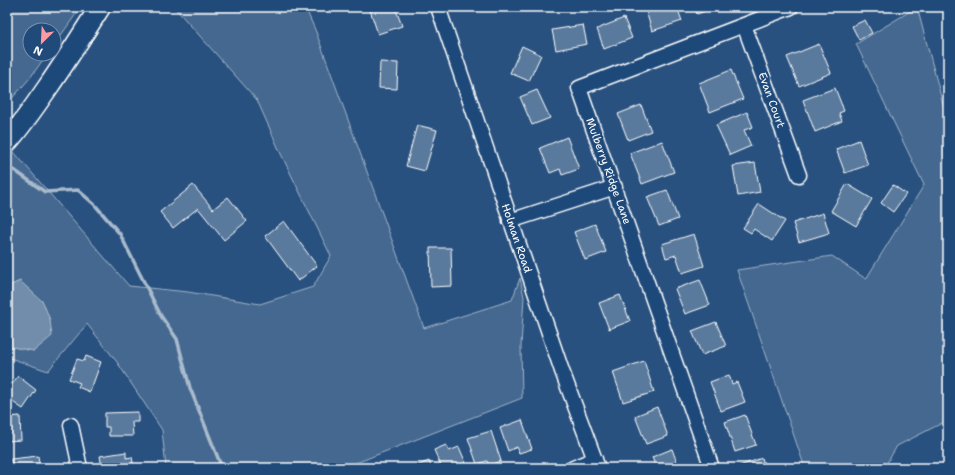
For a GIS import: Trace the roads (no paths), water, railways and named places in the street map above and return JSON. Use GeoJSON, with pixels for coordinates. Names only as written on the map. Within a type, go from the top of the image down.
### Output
{"type":"FeatureCollection","features":[{"type":"Feature","properties":{"kind":"street"},"geometry":{"type":"LineString","coordinates":[[7,142],[25,120],[100,7]]}},
{"type":"Feature","properties":{"kind":"street","name":"Holman Road"},"geometry":{"type":"LineString","coordinates":[[438,7],[491,159],[510,221],[596,464]]}},
{"type":"Feature","properties":{"kind":"street","name":"Mulberry Ridge Lane"},"geometry":{"type":"LineString","coordinates":[[712,468],[615,187],[579,88],[791,7]]}},
{"type":"Feature","properties":{"kind":"street","name":"Evan Court"},"geometry":{"type":"LineString","coordinates":[[744,25],[799,175]]}},
{"type":"Feature","properties":{"kind":"street"},"geometry":{"type":"LineString","coordinates":[[510,221],[615,187]]}},
{"type":"Feature","properties":{"kind":"street"},"geometry":{"type":"LineString","coordinates":[[71,426],[80,468]]}},
{"type":"Feature","properties":{"kind":"street"},"geometry":{"type":"LineString","coordinates":[[573,468],[596,464]]}},
{"type":"Feature","properties":{"kind":"waterway"},"geometry":{"type":"LineString","coordinates":[[14,170],[45,192],[78,190],[95,205],[120,234],[161,316],[177,339],[190,388],[222,468]]}}]}
